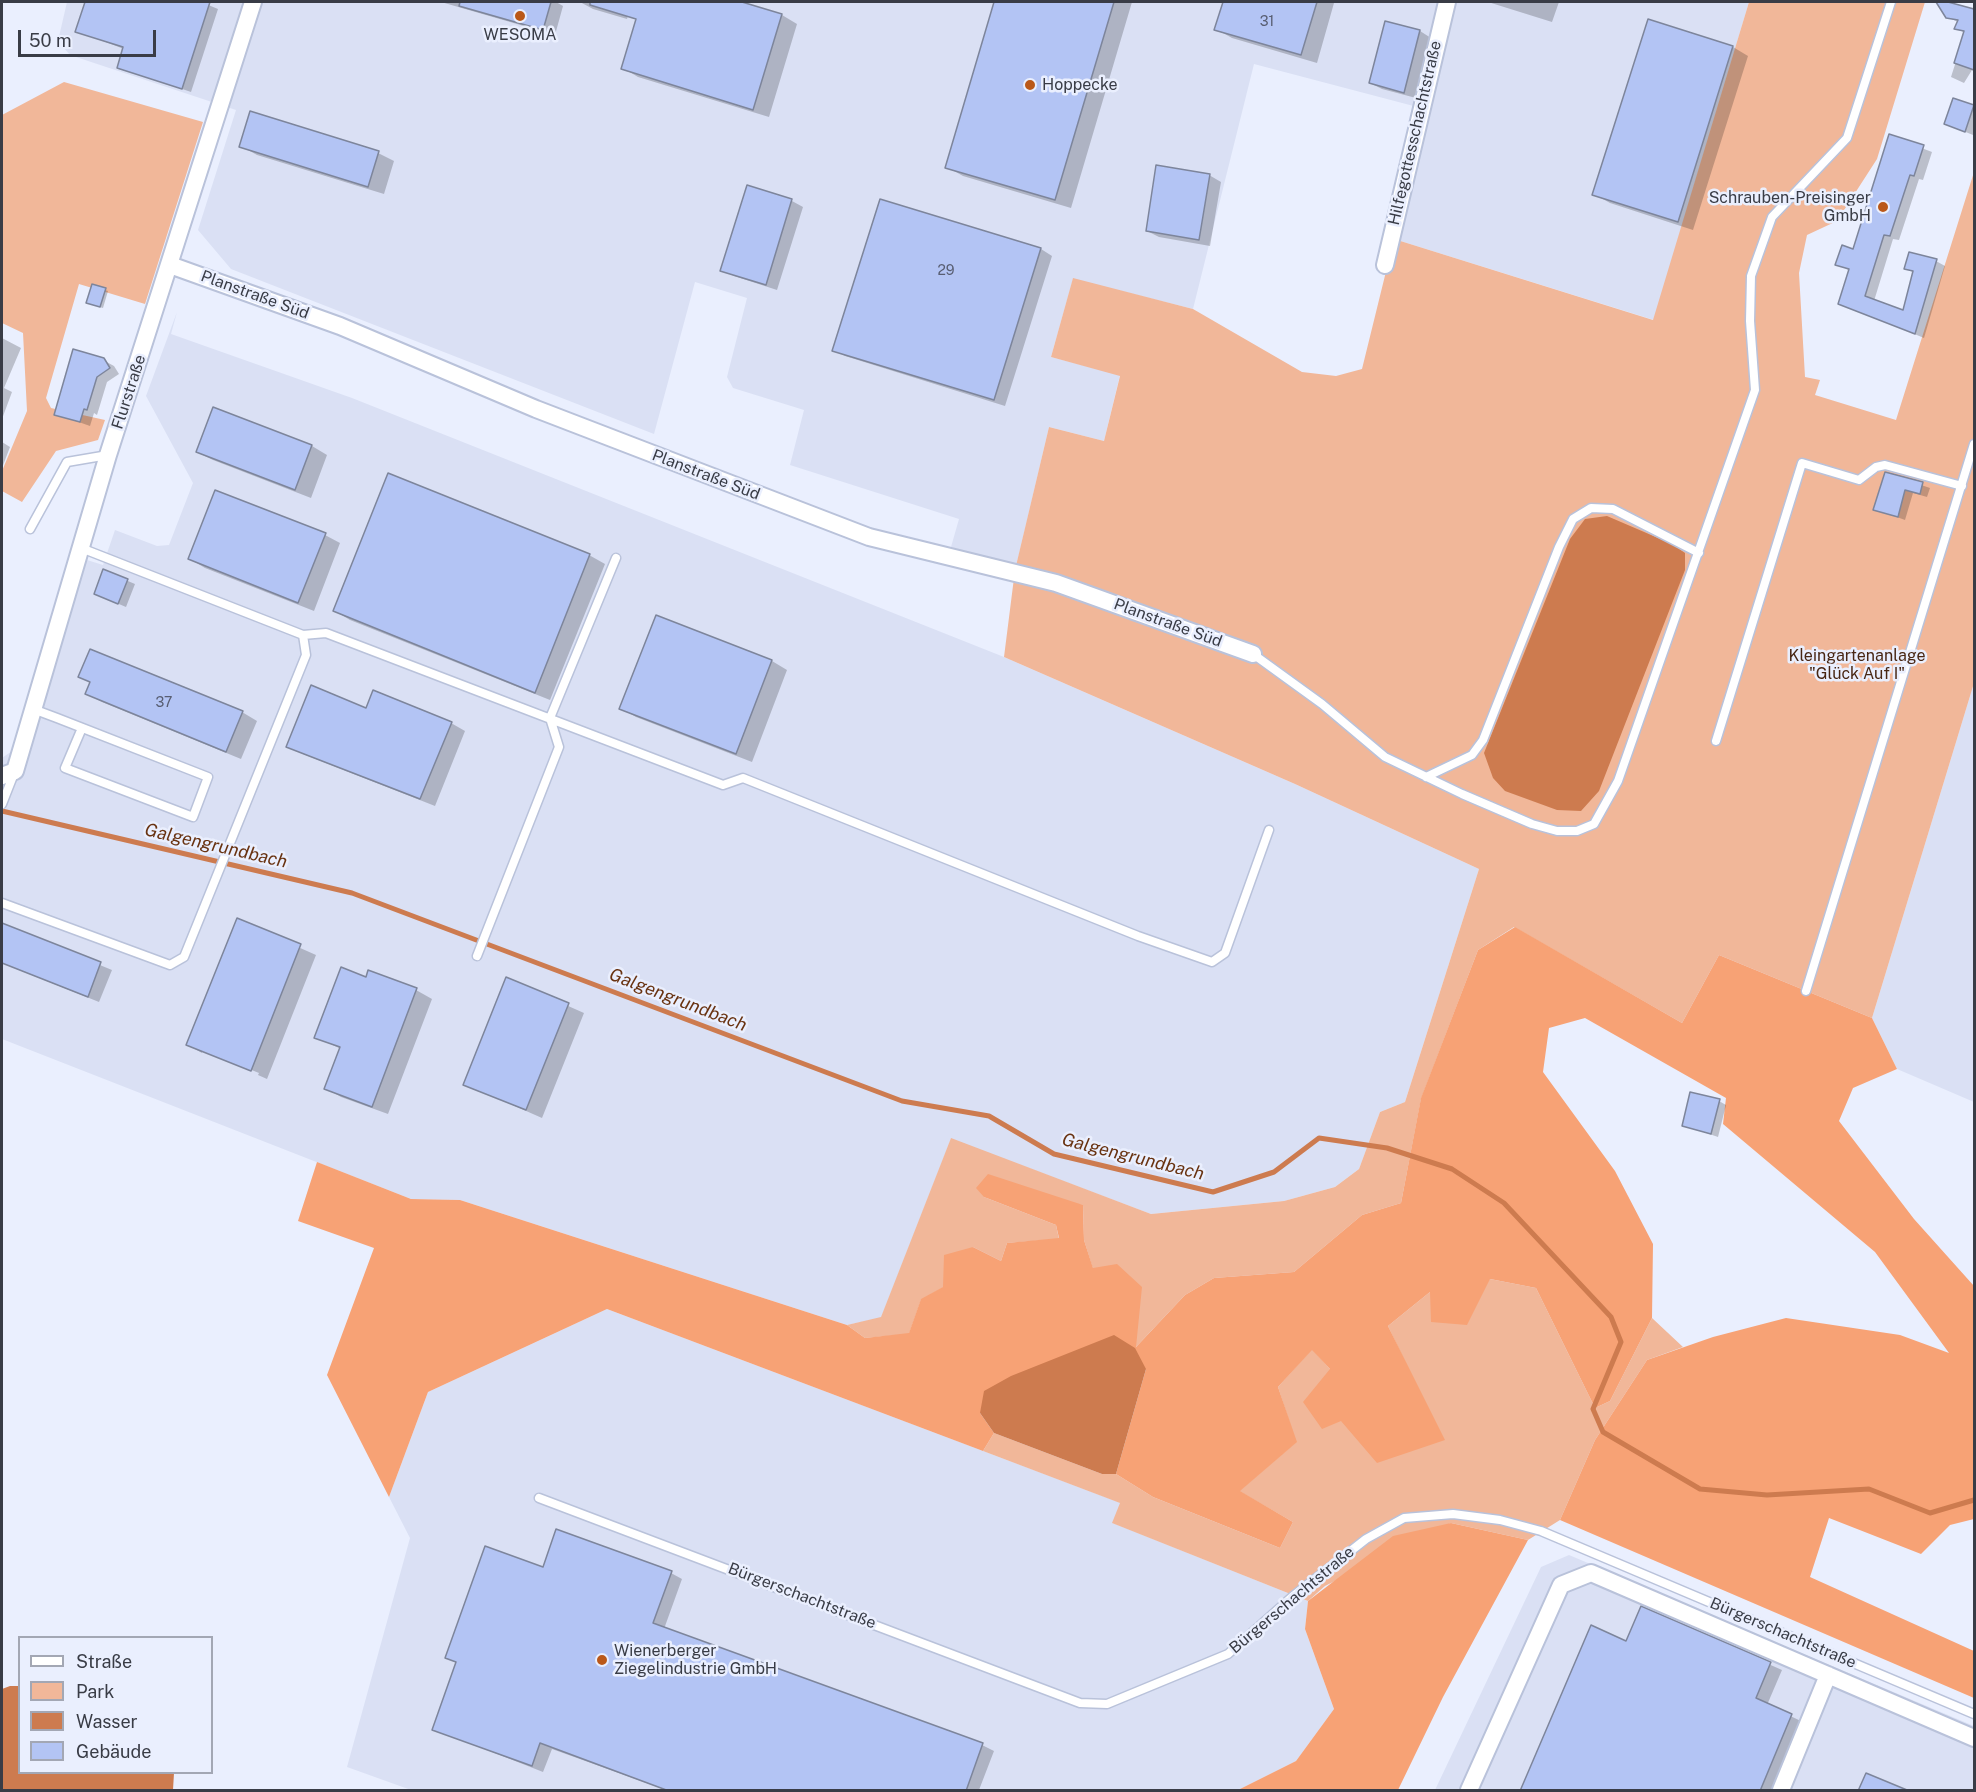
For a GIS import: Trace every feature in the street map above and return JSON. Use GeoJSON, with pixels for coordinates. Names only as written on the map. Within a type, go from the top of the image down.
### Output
{"type":"FeatureCollection","features":[{"type":"Feature","properties":{"kind":"street","name":"Flurstraße"},"geometry":{"type":"LineString","coordinates":[[8,773],[33,709],[108,455],[253,2]]}},
{"type":"Feature","properties":{"kind":"street","name":"Hilfegottesschachtstraße"},"geometry":{"type":"LineString","coordinates":[[1385,265],[1448,2]]}},
{"type":"Feature","properties":{"kind":"street","name":"Planstraße Süd"},"geometry":{"type":"LineString","coordinates":[[170,265],[340,326],[536,409],[869,537],[1056,583],[1253,654]]}},
{"type":"Feature","properties":{"kind":"street","name":"Bürgerschachtstraße"},"geometry":{"type":"LineString","coordinates":[[1469,1791],[1561,1585],[1591,1573],[1974,1738]]}},
{"type":"Feature","properties":{"kind":"street","name":"Bürgerschachtstraße"},"geometry":{"type":"LineString","coordinates":[[1781,1791],[1828,1675]]}},
{"type":"Feature","properties":{"kind":"lane"},"geometry":{"type":"LineString","coordinates":[[1253,654],[1322,704],[1385,757],[1532,824],[1557,831],[1577,831],[1594,824],[1617,781],[1755,390],[1750,321],[1751,276],[1772,217],[1847,138],[1891,2]]}},
{"type":"Feature","properties":{"kind":"lane"},"geometry":{"type":"LineString","coordinates":[[1806,991],[1974,444]]}},
{"type":"Feature","properties":{"kind":"lane"},"geometry":{"type":"LineString","coordinates":[[30,530],[67,462],[108,455]]}},
{"type":"Feature","properties":{"kind":"lane"},"geometry":{"type":"LineString","coordinates":[[1716,741],[1802,463],[1859,480],[1876,467],[1885,465],[1962,486]]}},
{"type":"Feature","properties":{"kind":"lane"},"geometry":{"type":"LineString","coordinates":[[1426,777],[1472,755],[1483,740],[1559,547],[1573,519],[1591,508],[1613,509],[1699,553]]}},
{"type":"Feature","properties":{"kind":"lane"},"geometry":{"type":"LineString","coordinates":[[81,548],[303,635],[326,633],[723,785],[743,778],[1138,936],[1212,962],[1225,953],[1269,830]]}},
{"type":"Feature","properties":{"kind":"lane"},"geometry":{"type":"LineString","coordinates":[[477,956],[559,747],[549,718],[616,558]]}},
{"type":"Feature","properties":{"kind":"lane"},"geometry":{"type":"LineString","coordinates":[[2,903],[170,965],[184,957],[306,655],[303,635]]}},
{"type":"Feature","properties":{"kind":"lane"},"geometry":{"type":"LineString","coordinates":[[33,709],[82,728],[208,777],[193,817],[65,768],[82,728]]}},
{"type":"Feature","properties":{"kind":"lane"},"geometry":{"type":"LineString","coordinates":[[2,804],[8,773]]}},
{"type":"Feature","properties":{"kind":"lane","name":"Bürgerschachtstraße"},"geometry":{"type":"LineString","coordinates":[[539,1498],[1080,1703],[1107,1704],[1228,1654],[1292,1597],[1366,1539],[1404,1518],[1453,1514],[1500,1520],[1541,1531],[1974,1714]]}},
{"type":"Feature","properties":{"kind":"shaded area"},"geometry":{"type":"Polygon","coordinates":[[[67,2],[1749,2],[1654,320],[1394,239],[1425,109],[1254,64],[1193,309],[1073,279],[1051,357],[1120,375],[1104,441],[1049,427],[1015,571],[951,547],[959,519],[790,465],[804,410],[733,388],[727,377],[747,298],[695,282],[654,434],[231,269],[198,230],[236,110],[70,55],[58,41],[67,2]]]}},
{"type":"Feature","properties":{"kind":"shaded area"},"geometry":{"type":"Polygon","coordinates":[[[177,312],[171,334],[352,398],[1004,657],[1295,784],[1479,869],[1405,1102],[1380,1112],[1359,1169],[1335,1187],[1284,1201],[1151,1214],[951,1139],[881,1318],[847,1325],[460,1200],[411,1199],[2,1039],[2,758],[12,751],[71,555],[103,565],[115,530],[157,546],[169,545],[193,483],[146,396],[177,312]]]}},
{"type":"Feature","properties":{"kind":"shaded area"},"geometry":{"type":"Polygon","coordinates":[[[1974,683],[1974,1102],[1897,1069],[1872,1018],[1974,683]]]}},
{"type":"Feature","properties":{"kind":"shaded area"},"geometry":{"type":"Polygon","coordinates":[[[1515,927],[1682,1023],[1719,955],[1872,1018],[1897,1069],[1853,1088],[1839,1121],[1914,1219],[1974,1286],[1974,1519],[1950,1525],[1921,1554],[1829,1518],[1810,1577],[1974,1651],[1974,1698],[1560,1520],[1595,1440],[1647,1360],[1713,1337],[1786,1318],[1900,1335],[1949,1353],[1875,1252],[1723,1124],[1726,1098],[1585,1018],[1549,1028],[1543,1072],[1615,1171],[1653,1244],[1652,1318],[1610,1401],[1595,1408],[1536,1288],[1490,1279],[1467,1325],[1431,1322],[1430,1292],[1388,1326],[1445,1440],[1377,1463],[1341,1421],[1322,1429],[1303,1402],[1330,1369],[1312,1350],[1278,1387],[1297,1442],[1240,1491],[1293,1522],[1280,1548],[1153,1497],[1116,1474],[1146,1369],[980,1413],[994,1433],[983,1451],[607,1309],[428,1392],[389,1497],[327,1375],[374,1248],[298,1221],[317,1162],[411,1199],[460,1200],[847,1325],[865,1338],[909,1333],[921,1299],[943,1287],[944,1255],[973,1247],[1001,1261],[1007,1243],[1059,1238],[1056,1225],[984,1197],[976,1188],[988,1174],[1083,1205],[1084,1240],[1093,1268],[1117,1264],[1142,1287],[1136,1347],[1185,1295],[1214,1278],[1294,1272],[1362,1215],[1401,1203],[1421,1098],[1478,950],[1515,927]]]}},
{"type":"Feature","properties":{"kind":"shaded area","name":"Wienerberger Ziegelindustrie GmbH"},"geometry":{"type":"Polygon","coordinates":[[[607,1309],[1121,1503],[1113,1523],[1308,1601],[1305,1629],[1334,1709],[1296,1761],[1238,1790],[411,1790],[347,1767],[410,1538],[389,1497],[428,1392],[607,1309]]]}},
{"type":"Feature","properties":{"kind":"shaded area"},"geometry":{"type":"Polygon","coordinates":[[[1451,1523],[1528,1540],[1443,1697],[1398,1790],[1238,1790],[1296,1761],[1334,1709],[1305,1629],[1308,1601],[1393,1536],[1451,1523]]]}},
{"type":"Feature","properties":{"kind":"shaded area"},"geometry":{"type":"Polygon","coordinates":[[[1569,1555],[1974,1726],[1974,1790],[1435,1790],[1541,1567],[1569,1555]]]}},
{"type":"Feature","properties":{"kind":"green space","name":"Kleingartenanlage \"Glück Auf I\""},"geometry":{"type":"Polygon","coordinates":[[[1749,2],[1925,2],[1877,159],[1837,221],[1807,235],[1799,273],[1805,377],[1820,380],[1815,395],[1896,420],[1974,172],[1974,683],[1872,1018],[1719,955],[1682,1023],[1514,927],[1478,950],[1421,1099],[1401,1203],[1362,1215],[1294,1272],[1214,1278],[1185,1295],[1135,1348],[1093,1269],[1084,1240],[1083,1205],[984,1197],[1056,1225],[1059,1239],[1007,1243],[1001,1261],[973,1247],[944,1287],[921,1300],[909,1334],[865,1338],[847,1325],[881,1317],[951,1138],[1151,1214],[1284,1201],[1335,1187],[1359,1169],[1380,1112],[1405,1102],[1479,869],[1295,784],[1004,657],[1015,570],[1049,427],[1104,441],[1120,376],[1051,357],[1073,278],[1193,309],[1302,372],[1336,376],[1362,369],[1394,239],[1653,320],[1749,2]]]}},
{"type":"Feature","properties":{"kind":"green space"},"geometry":{"type":"Polygon","coordinates":[[[64,82],[203,122],[145,304],[79,284],[46,398],[51,408],[105,420],[98,440],[56,451],[22,502],[2,491],[2,471],[27,411],[23,333],[2,323],[2,115],[64,82]]]}},
{"type":"Feature","properties":{"kind":"green space"},"geometry":{"type":"Polygon","coordinates":[[[1490,1279],[1536,1288],[1595,1408],[1610,1401],[1652,1318],[1683,1347],[1647,1360],[1595,1440],[1560,1520],[1528,1540],[1451,1523],[1325,1586],[1308,1601],[1112,1523],[1120,1503],[983,1451],[994,1433],[1102,1474],[1116,1474],[1153,1497],[1280,1548],[1293,1522],[1239,1491],[1296,1442],[1278,1387],[1312,1349],[1330,1369],[1408,1368],[1388,1326],[1430,1292],[1490,1279]]]}},
{"type":"Feature","properties":{"kind":"water"},"geometry":{"type":"Polygon","coordinates":[[[1607,516],[1672,544],[1685,553],[1685,570],[1599,791],[1581,811],[1557,810],[1505,791],[1493,778],[1484,753],[1570,539],[1585,519],[1607,516]]]}},
{"type":"Feature","properties":{"kind":"water"},"geometry":{"type":"Polygon","coordinates":[[[1114,1335],[1135,1348],[1146,1369],[1116,1474],[1102,1474],[994,1433],[980,1413],[984,1391],[1011,1376],[1114,1335]]]}},
{"type":"Feature","properties":{"kind":"water"},"geometry":{"type":"Polygon","coordinates":[[[18,1686],[18,1774],[174,1774],[173,1790],[2,1790],[2,1689],[18,1686]]]}},
{"type":"Feature","properties":{"kind":"building"},"geometry":{"type":"Polygon","coordinates":[[[85,2],[210,2],[182,89],[117,68],[123,47],[75,32],[85,2]]]}},
{"type":"Feature","properties":{"kind":"building","name":"WESOMA"},"geometry":{"type":"Polygon","coordinates":[[[460,2],[551,2],[543,30],[459,6],[460,2]]]}},
{"type":"Feature","properties":{"kind":"building"},"geometry":{"type":"Polygon","coordinates":[[[590,2],[742,2],[782,14],[753,110],[621,69],[636,19],[590,5],[590,2]]]}},
{"type":"Feature","properties":{"kind":"building","name":"Hoppecke"},"geometry":{"type":"Polygon","coordinates":[[[994,2],[1114,2],[1055,200],[945,168],[994,2]]]}},
{"type":"Feature","properties":{"kind":"building"},"geometry":{"type":"Polygon","coordinates":[[[1223,2],[1317,2],[1301,55],[1214,30],[1223,2]]]}},
{"type":"Feature","properties":{"kind":"building"},"geometry":{"type":"Polygon","coordinates":[[[1936,2],[1948,2],[1974,9],[1974,70],[1954,63],[1964,31],[1954,29],[1958,20],[1946,18],[1936,2]]]}},
{"type":"Feature","properties":{"kind":"building"},"geometry":{"type":"Polygon","coordinates":[[[1648,19],[1733,46],[1678,222],[1592,195],[1648,19]]]}},
{"type":"Feature","properties":{"kind":"building"},"geometry":{"type":"Polygon","coordinates":[[[1385,21],[1420,30],[1404,93],[1369,83],[1385,21]]]}},
{"type":"Feature","properties":{"kind":"building"},"geometry":{"type":"Polygon","coordinates":[[[1953,98],[1974,105],[1965,132],[1944,124],[1953,98]]]}},
{"type":"Feature","properties":{"kind":"building"},"geometry":{"type":"Polygon","coordinates":[[[250,111],[379,151],[368,187],[239,147],[250,111]]]}},
{"type":"Feature","properties":{"kind":"building"},"geometry":{"type":"Polygon","coordinates":[[[1889,134],[1924,145],[1914,176],[1910,175],[1890,236],[1884,235],[1865,296],[1903,310],[1913,271],[1904,269],[1909,252],[1937,259],[1915,334],[1838,304],[1849,269],[1835,265],[1842,245],[1853,249],[1889,134]]]}},
{"type":"Feature","properties":{"kind":"building"},"geometry":{"type":"Polygon","coordinates":[[[1156,165],[1210,174],[1199,240],[1146,231],[1156,165]]]}},
{"type":"Feature","properties":{"kind":"building"},"geometry":{"type":"Polygon","coordinates":[[[747,185],[792,199],[766,285],[720,271],[747,185]]]}},
{"type":"Feature","properties":{"kind":"building"},"geometry":{"type":"Polygon","coordinates":[[[880,199],[1041,248],[994,400],[832,351],[880,199]]]}},
{"type":"Feature","properties":{"kind":"building"},"geometry":{"type":"Polygon","coordinates":[[[92,284],[106,288],[100,307],[86,303],[92,284]]]}},
{"type":"Feature","properties":{"kind":"building"},"geometry":{"type":"Polygon","coordinates":[[[73,349],[104,358],[110,368],[97,377],[87,410],[84,409],[80,422],[54,415],[73,349]]]}},
{"type":"Feature","properties":{"kind":"building"},"geometry":{"type":"Polygon","coordinates":[[[213,407],[312,445],[295,490],[196,452],[213,407]]]}},
{"type":"Feature","properties":{"kind":"building"},"geometry":{"type":"Polygon","coordinates":[[[1885,472],[1923,482],[1920,494],[1905,490],[1898,517],[1873,510],[1885,472]]]}},
{"type":"Feature","properties":{"kind":"building"},"geometry":{"type":"Polygon","coordinates":[[[388,473],[590,554],[535,693],[333,611],[388,473]]]}},
{"type":"Feature","properties":{"kind":"building"},"geometry":{"type":"Polygon","coordinates":[[[215,490],[326,533],[298,603],[188,559],[215,490]]]}},
{"type":"Feature","properties":{"kind":"building"},"geometry":{"type":"Polygon","coordinates":[[[103,569],[128,579],[118,604],[94,594],[103,569]]]}},
{"type":"Feature","properties":{"kind":"building"},"geometry":{"type":"Polygon","coordinates":[[[656,615],[772,660],[736,754],[619,709],[656,615]]]}},
{"type":"Feature","properties":{"kind":"building"},"geometry":{"type":"Polygon","coordinates":[[[90,649],[243,711],[226,752],[85,694],[90,682],[78,677],[90,649]]]}},
{"type":"Feature","properties":{"kind":"building"},"geometry":{"type":"Polygon","coordinates":[[[311,685],[366,708],[373,690],[452,722],[420,799],[286,747],[311,685]]]}},
{"type":"Feature","properties":{"kind":"building"},"geometry":{"type":"Polygon","coordinates":[[[237,918],[301,944],[251,1071],[186,1045],[237,918]]]}},
{"type":"Feature","properties":{"kind":"building"},"geometry":{"type":"Polygon","coordinates":[[[2,923],[101,962],[88,997],[2,963],[2,923]]]}},
{"type":"Feature","properties":{"kind":"building"},"geometry":{"type":"Polygon","coordinates":[[[341,967],[366,977],[368,970],[417,988],[372,1107],[324,1089],[340,1047],[314,1038],[341,967]]]}},
{"type":"Feature","properties":{"kind":"building"},"geometry":{"type":"Polygon","coordinates":[[[506,977],[569,1003],[526,1110],[463,1085],[506,977]]]}},
{"type":"Feature","properties":{"kind":"building"},"geometry":{"type":"Polygon","coordinates":[[[1690,1092],[1720,1099],[1711,1134],[1682,1126],[1690,1092]]]}},
{"type":"Feature","properties":{"kind":"building","name":"Wienerberger Ziegelindustrie GmbH"},"geometry":{"type":"Polygon","coordinates":[[[556,1529],[672,1571],[653,1623],[983,1743],[966,1791],[669,1791],[540,1743],[532,1766],[432,1730],[456,1662],[445,1658],[485,1546],[543,1567],[556,1529]]]}},
{"type":"Feature","properties":{"kind":"building"},"geometry":{"type":"Polygon","coordinates":[[[1641,1606],[1771,1662],[1756,1698],[1792,1714],[1760,1791],[1520,1791],[1591,1625],[1626,1641],[1641,1606]]]}},
{"type":"Feature","properties":{"kind":"building"},"geometry":{"type":"Polygon","coordinates":[[[1866,1773],[1907,1790],[1907,1791],[1858,1791],[1866,1773]]]}},
{"type":"Feature","properties":{"kind":"waterway","name":"Galgengrundbach"},"geometry":{"type":"LineString","coordinates":[[2,811],[352,893],[902,1101],[989,1116],[1054,1154],[1213,1192],[1274,1172],[1319,1138],[1387,1148],[1452,1169],[1504,1203],[1611,1317],[1621,1342],[1593,1409],[1603,1432],[1700,1489],[1767,1495],[1869,1489],[1930,1513],[1974,1500]]}},
{"type":"Feature","properties":{"kind":"place","name":"WESOMA"},"geometry":{"type":"Point","coordinates":[520,16]}},
{"type":"Feature","properties":{"kind":"place","name":"Hoppecke"},"geometry":{"type":"Point","coordinates":[1030,85]}},
{"type":"Feature","properties":{"kind":"place","name":"Schrauben-Preisinger GmbH"},"geometry":{"type":"Point","coordinates":[1883,207]}},
{"type":"Feature","properties":{"kind":"place","name":"Wienerberger Ziegelindustrie GmbH"},"geometry":{"type":"Point","coordinates":[602,1660]}}]}
